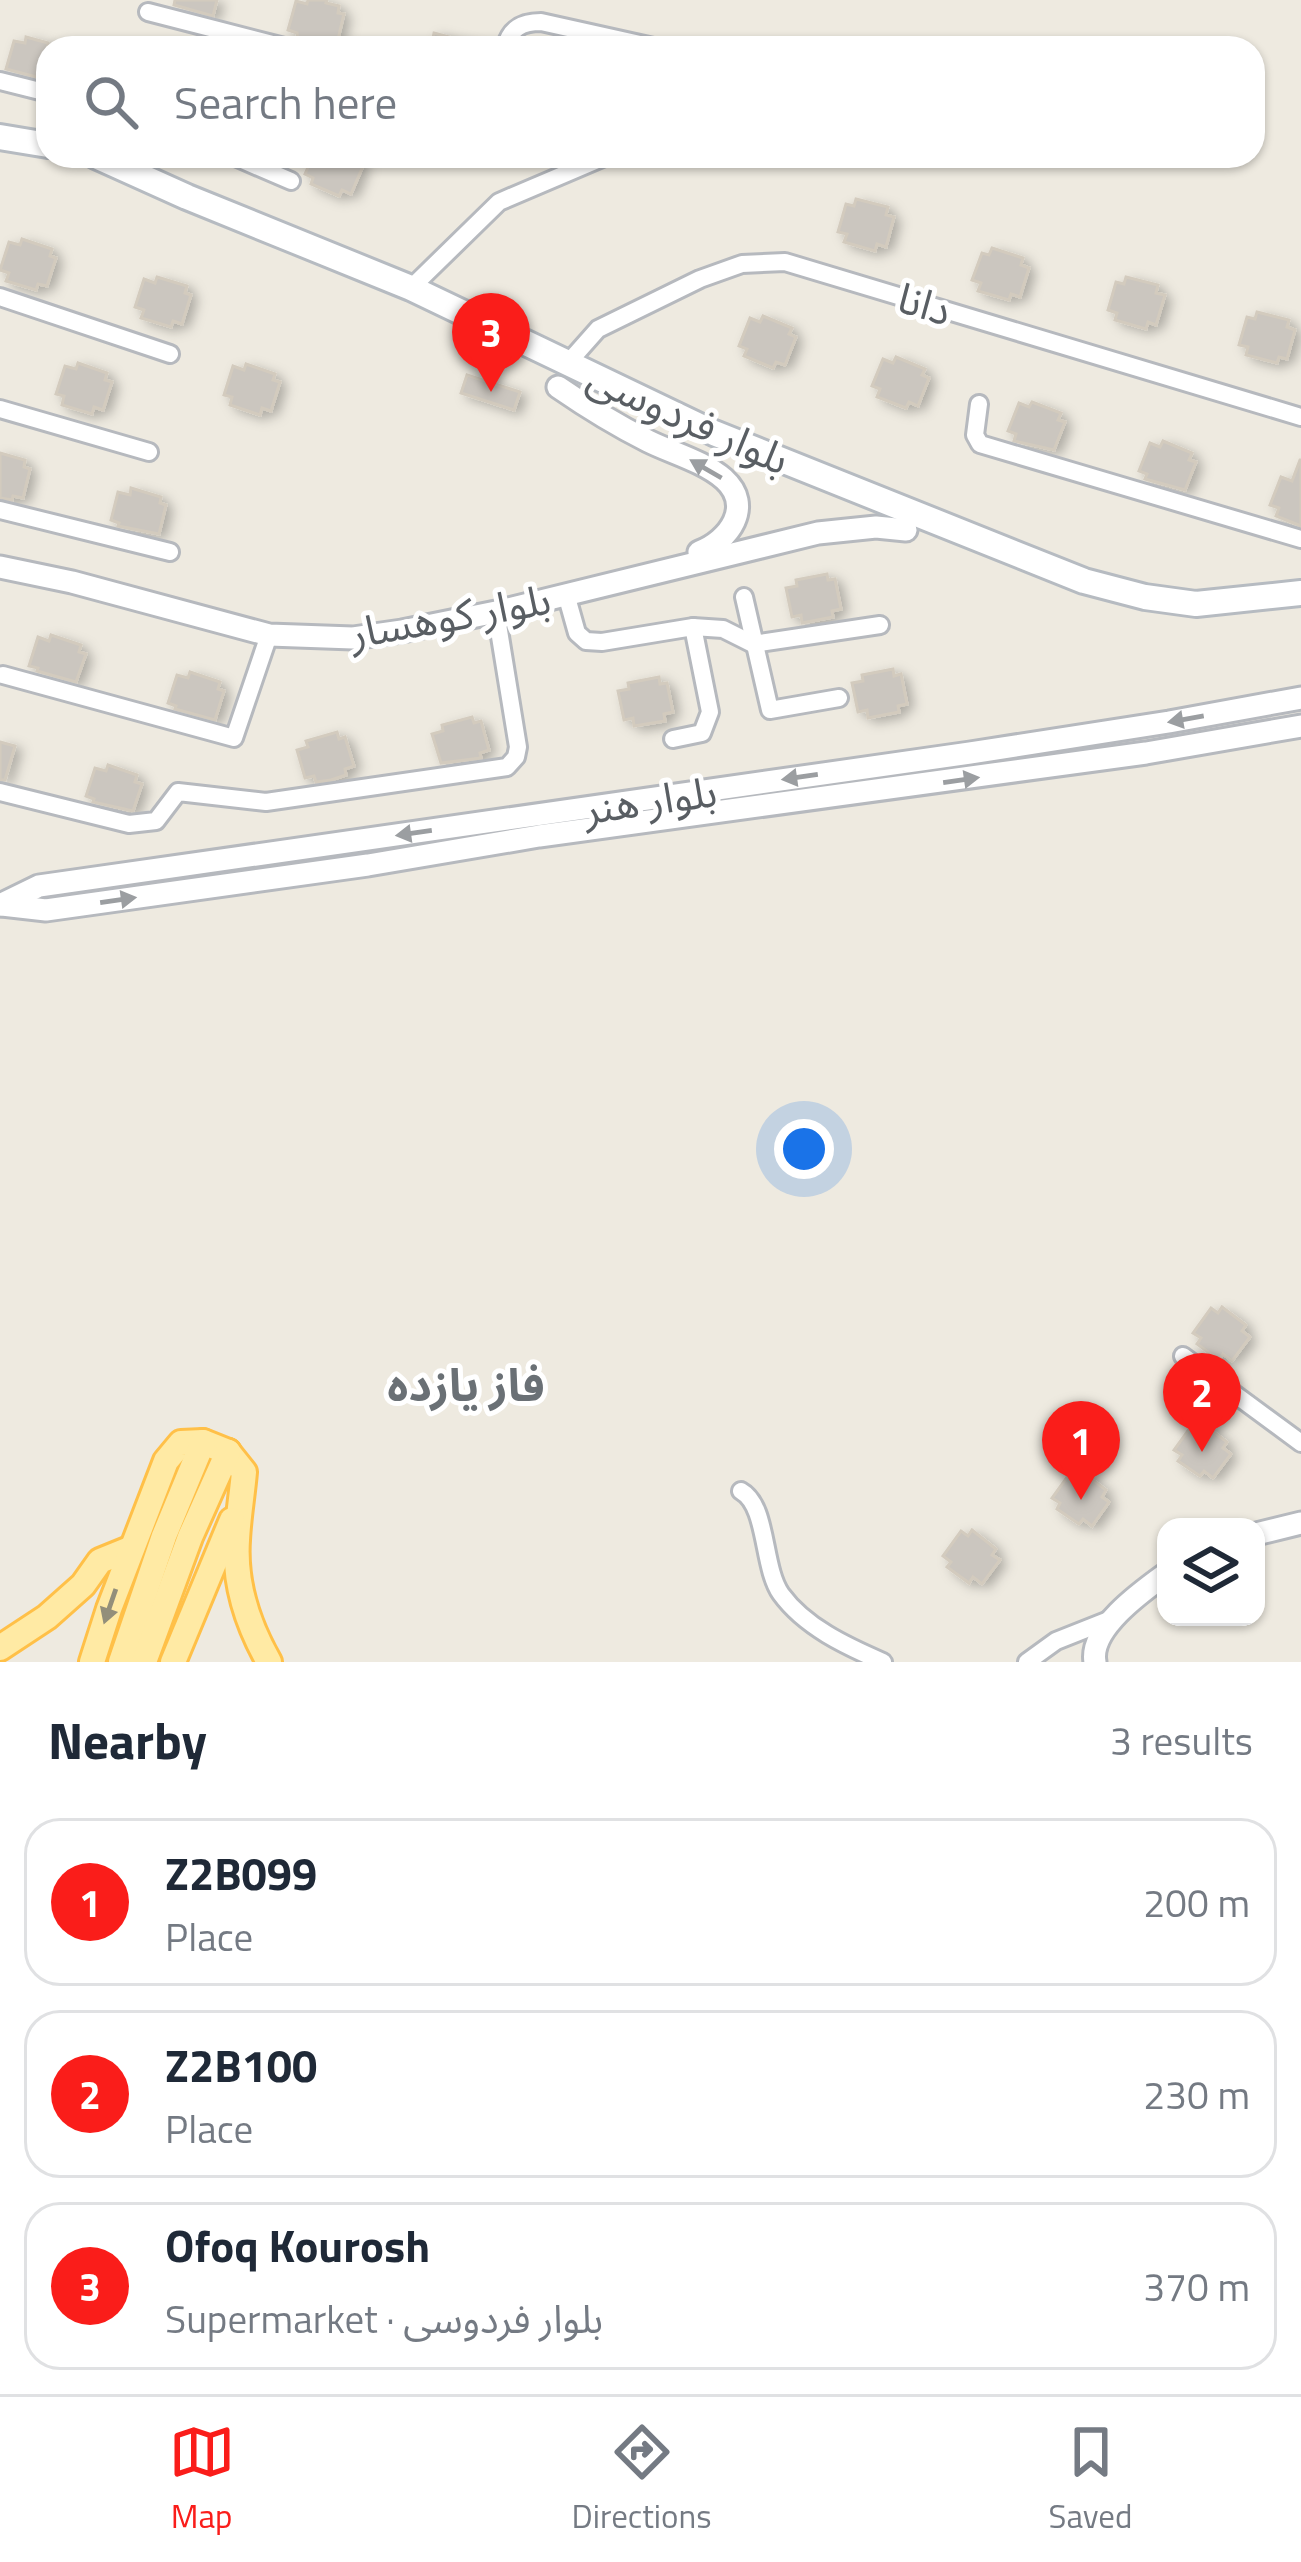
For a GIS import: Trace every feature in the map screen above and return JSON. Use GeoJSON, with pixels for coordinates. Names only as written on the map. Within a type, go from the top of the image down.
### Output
{"type":"FeatureCollection","features":[{"type":"Feature","properties":{"kind":"main road"},"geometry":{"type":"LineString","coordinates":[[0,137],[36,143]]}},
{"type":"Feature","properties":{"kind":"main road","name":"بلوار فردوسی"},"geometry":{"type":"LineString","coordinates":[[123,168],[412,288],[562,375],[1084,581],[1196,604],[1301,593]]}},
{"type":"Feature","properties":{"kind":"main road"},"geometry":{"type":"LineString","coordinates":[[121,1662],[164,1536],[203,1442]]}},
{"type":"Feature","properties":{"kind":"main road"},"geometry":{"type":"LineString","coordinates":[[92,1662],[166,1461],[181,1443],[203,1442],[229,1452],[244,1472],[236,1544],[238,1580],[250,1627],[269,1662]]}},
{"type":"Feature","properties":{"kind":"main road"},"geometry":{"type":"LineString","coordinates":[[144,1662],[190,1537],[229,1452]]}},
{"type":"Feature","properties":{"kind":"main road"},"geometry":{"type":"LineString","coordinates":[[173,1662],[242,1496]]}},
{"type":"Feature","properties":{"kind":"main road"},"geometry":{"type":"LineString","coordinates":[[0,1648],[47,1617],[83,1585],[100,1561],[132,1548]]}},
{"type":"Feature","properties":{"kind":"street"},"geometry":{"type":"LineString","coordinates":[[148,12],[241,36]]}},
{"type":"Feature","properties":{"kind":"street"},"geometry":{"type":"LineString","coordinates":[[511,36],[525,22],[541,22],[604,36]]}},
{"type":"Feature","properties":{"kind":"street"},"geometry":{"type":"LineString","coordinates":[[0,81],[36,90]]}},
{"type":"Feature","properties":{"kind":"street"},"geometry":{"type":"LineString","coordinates":[[261,168],[292,181]]}},
{"type":"Feature","properties":{"kind":"street"},"geometry":{"type":"LineString","coordinates":[[412,288],[499,202],[579,168]]}},
{"type":"Feature","properties":{"kind":"street","name":"دانا"},"geometry":{"type":"LineString","coordinates":[[562,375],[598,329],[700,279],[742,264],[784,262],[1301,417]]}},
{"type":"Feature","properties":{"kind":"street"},"geometry":{"type":"LineString","coordinates":[[0,297],[170,354]]}},
{"type":"Feature","properties":{"kind":"street"},"geometry":{"type":"LineString","coordinates":[[562,375],[588,408],[727,481],[736,499],[735,523],[726,537],[707,549],[619,580]]}},
{"type":"Feature","properties":{"kind":"street"},"geometry":{"type":"LineString","coordinates":[[979,404],[975,435],[980,444],[1301,539]]}},
{"type":"Feature","properties":{"kind":"street"},"geometry":{"type":"LineString","coordinates":[[0,409],[149,452]]}},
{"type":"Feature","properties":{"kind":"street"},"geometry":{"type":"LineString","coordinates":[[0,510],[170,551]]}},
{"type":"Feature","properties":{"kind":"street"},"geometry":{"type":"LineString","coordinates":[[619,580],[818,532],[876,527],[906,530]]}},
{"type":"Feature","properties":{"kind":"street","name":"بلوار کوهسار"},"geometry":{"type":"LineString","coordinates":[[0,567],[269,635],[353,638],[496,612],[619,580]]}},
{"type":"Feature","properties":{"kind":"street"},"geometry":{"type":"LineString","coordinates":[[566,594],[577,633],[586,641],[693,627],[723,629],[753,644],[880,626]]}},
{"type":"Feature","properties":{"kind":"street"},"geometry":{"type":"LineString","coordinates":[[744,597],[770,710],[839,698]]}},
{"type":"Feature","properties":{"kind":"street"},"geometry":{"type":"LineString","coordinates":[[0,792],[128,824],[156,821],[178,793],[266,802],[507,767],[518,747],[496,612]]}},
{"type":"Feature","properties":{"kind":"street"},"geometry":{"type":"LineString","coordinates":[[673,739],[702,733],[708,724],[710,712],[693,627]]}},
{"type":"Feature","properties":{"kind":"street"},"geometry":{"type":"LineString","coordinates":[[3,675],[234,738],[269,635]]}},
{"type":"Feature","properties":{"kind":"street","name":"بلوار هنر"},"geometry":{"type":"LineString","coordinates":[[1,905],[39,886],[947,756],[1301,698]]}},
{"type":"Feature","properties":{"kind":"street","name":"بلوار هنر"},"geometry":{"type":"LineString","coordinates":[[1,905],[46,910],[69,907],[539,836],[1146,753],[1301,726]]}},
{"type":"Feature","properties":{"kind":"street"},"geometry":{"type":"LineString","coordinates":[[1183,1356],[1301,1443]]}},
{"type":"Feature","properties":{"kind":"street"},"geometry":{"type":"LineString","coordinates":[[741,1491],[756,1507],[778,1590],[801,1618],[883,1662]]}},
{"type":"Feature","properties":{"kind":"street"},"geometry":{"type":"LineString","coordinates":[[1265,1532],[1301,1522]]}},
{"type":"Feature","properties":{"kind":"street"},"geometry":{"type":"LineString","coordinates":[[1095,1662],[1099,1634],[1157,1582]]}},
{"type":"Feature","properties":{"kind":"street"},"geometry":{"type":"LineString","coordinates":[[1027,1662],[1056,1641],[1114,1618]]}},
{"type":"Feature","properties":{"kind":"building"},"geometry":{"type":"Polygon","coordinates":[[[175,0],[217,0],[213,16],[174,5],[175,0]]]}},
{"type":"Feature","properties":{"kind":"building"},"geometry":{"type":"Polygon","coordinates":[[[308,0],[327,0],[339,6],[338,13],[344,14],[339,36],[297,36],[288,30],[296,1],[307,4],[308,0]]]}},
{"type":"Feature","properties":{"kind":"building"},"geometry":{"type":"Polygon","coordinates":[[[26,37],[36,40],[36,77],[6,69],[14,41],[25,43],[26,37]]]}},
{"type":"Feature","properties":{"kind":"building"},"geometry":{"type":"Polygon","coordinates":[[[308,168],[362,168],[351,194],[342,190],[339,196],[311,184],[313,178],[305,174],[308,168]]]}},
{"type":"Feature","properties":{"kind":"building"},"geometry":{"type":"Polygon","coordinates":[[[856,199],[888,207],[886,215],[894,217],[886,247],[877,244],[875,251],[844,242],[847,234],[838,232],[846,204],[854,206],[856,199]]]}},
{"type":"Feature","properties":{"kind":"building"},"geometry":{"type":"Polygon","coordinates":[[[22,239],[52,249],[50,256],[56,258],[47,286],[38,284],[36,290],[6,281],[9,273],[0,270],[9,242],[20,245],[22,239]]]}},
{"type":"Feature","properties":{"kind":"building"},"geometry":{"type":"Polygon","coordinates":[[[992,248],[1023,258],[1021,265],[1029,268],[1020,297],[1011,294],[1009,300],[978,291],[981,283],[972,280],[982,253],[989,255],[992,248]]]}},
{"type":"Feature","properties":{"kind":"building"},"geometry":{"type":"Polygon","coordinates":[[[157,277],[187,286],[185,293],[191,295],[182,324],[173,321],[171,327],[141,318],[144,310],[135,307],[144,279],[155,283],[157,277]]]}},
{"type":"Feature","properties":{"kind":"building"},"geometry":{"type":"Polygon","coordinates":[[[1126,277],[1158,285],[1156,293],[1165,295],[1156,325],[1148,322],[1146,329],[1115,320],[1117,313],[1108,310],[1116,282],[1124,284],[1126,277]]]}},
{"type":"Feature","properties":{"kind":"building"},"geometry":{"type":"Polygon","coordinates":[[[1257,312],[1289,320],[1287,327],[1295,330],[1287,359],[1279,357],[1277,363],[1246,355],[1248,347],[1239,345],[1247,317],[1255,319],[1257,312]]]}},
{"type":"Feature","properties":{"kind":"building"},"geometry":{"type":"Polygon","coordinates":[[[763,316],[792,328],[789,334],[796,337],[785,365],[776,362],[773,368],[744,356],[747,349],[739,346],[750,318],[760,322],[763,316]]]}},
{"type":"Feature","properties":{"kind":"building"},"geometry":{"type":"Polygon","coordinates":[[[896,357],[925,369],[922,375],[929,378],[918,406],[909,402],[906,408],[877,397],[880,389],[872,386],[883,359],[893,363],[896,357]]]}},
{"type":"Feature","properties":{"kind":"building"},"geometry":{"type":"Polygon","coordinates":[[[78,363],[107,373],[105,380],[112,382],[103,410],[94,407],[92,414],[62,405],[64,396],[56,394],[65,366],[76,369],[78,363]]]}},
{"type":"Feature","properties":{"kind":"building"},"geometry":{"type":"Polygon","coordinates":[[[246,364],[275,374],[273,380],[280,382],[271,411],[262,408],[260,415],[230,405],[232,397],[224,395],[233,366],[244,370],[246,364]]]}},
{"type":"Feature","properties":{"kind":"building"},"geometry":{"type":"Polygon","coordinates":[[[467,375],[520,392],[514,410],[461,393],[467,375]]]}},
{"type":"Feature","properties":{"kind":"building"},"geometry":{"type":"Polygon","coordinates":[[[1032,402],[1061,413],[1058,420],[1065,422],[1054,450],[1014,441],[1016,434],[1008,431],[1019,403],[1029,407],[1032,402]]]}},
{"type":"Feature","properties":{"kind":"building"},"geometry":{"type":"Polygon","coordinates":[[[1163,441],[1192,453],[1189,460],[1196,462],[1185,490],[1145,479],[1147,474],[1139,471],[1150,443],[1160,447],[1163,441]]]}},
{"type":"Feature","properties":{"kind":"building"},"geometry":{"type":"Polygon","coordinates":[[[0,453],[25,460],[24,467],[30,469],[23,498],[0,498],[0,453]]]}},
{"type":"Feature","properties":{"kind":"building"},"geometry":{"type":"Polygon","coordinates":[[[1300,460],[1301,526],[1276,516],[1279,508],[1270,505],[1281,477],[1292,481],[1300,460]]]}},
{"type":"Feature","properties":{"kind":"building"},"geometry":{"type":"Polygon","coordinates":[[[131,488],[161,497],[160,503],[166,505],[159,534],[118,526],[111,520],[118,492],[130,495],[131,488]]]}},
{"type":"Feature","properties":{"kind":"building"},"geometry":{"type":"Polygon","coordinates":[[[827,574],[828,580],[835,579],[841,609],[832,611],[833,617],[802,623],[801,615],[792,617],[786,588],[797,586],[796,580],[827,574]]]}},
{"type":"Feature","properties":{"kind":"building"},"geometry":{"type":"Polygon","coordinates":[[[51,635],[81,645],[79,652],[86,654],[76,682],[29,666],[38,637],[49,641],[51,635]]]}},
{"type":"Feature","properties":{"kind":"building"},"geometry":{"type":"Polygon","coordinates":[[[893,669],[894,676],[901,674],[907,704],[898,706],[899,712],[868,718],[867,710],[858,712],[852,683],[863,681],[862,675],[893,669]]]}},
{"type":"Feature","properties":{"kind":"building"},"geometry":{"type":"Polygon","coordinates":[[[190,672],[220,682],[218,689],[224,691],[215,720],[168,703],[177,675],[188,678],[190,672]]]}},
{"type":"Feature","properties":{"kind":"building"},"geometry":{"type":"Polygon","coordinates":[[[659,677],[660,684],[667,683],[673,712],[664,714],[665,721],[634,726],[633,718],[624,720],[618,691],[629,689],[628,683],[659,677]]]}},
{"type":"Feature","properties":{"kind":"building"},"geometry":{"type":"Polygon","coordinates":[[[472,717],[474,723],[481,721],[489,750],[480,753],[481,758],[441,763],[432,734],[443,731],[442,725],[472,717]]]}},
{"type":"Feature","properties":{"kind":"building"},"geometry":{"type":"Polygon","coordinates":[[[337,732],[339,739],[345,737],[354,766],[331,780],[305,778],[297,750],[308,747],[306,741],[337,732]]]}},
{"type":"Feature","properties":{"kind":"building"},"geometry":{"type":"Polygon","coordinates":[[[0,742],[15,746],[5,780],[0,780],[0,742]]]}},
{"type":"Feature","properties":{"kind":"building"},"geometry":{"type":"Polygon","coordinates":[[[108,765],[137,775],[135,782],[142,784],[133,811],[86,796],[95,768],[106,771],[108,765]]]}},
{"type":"Feature","properties":{"kind":"building"},"geometry":{"type":"Polygon","coordinates":[[[1222,1307],[1246,1325],[1242,1331],[1250,1337],[1232,1361],[1223,1354],[1219,1360],[1197,1344],[1201,1338],[1193,1333],[1211,1308],[1218,1313],[1222,1307]]]}},
{"type":"Feature","properties":{"kind":"building"},"geometry":{"type":"Polygon","coordinates":[[[1203,1424],[1227,1442],[1223,1448],[1231,1454],[1213,1478],[1204,1471],[1200,1476],[1178,1461],[1182,1455],[1174,1450],[1192,1425],[1199,1430],[1203,1424]]]}},
{"type":"Feature","properties":{"kind":"building"},"geometry":{"type":"Polygon","coordinates":[[[1082,1472],[1106,1490],[1102,1497],[1109,1502],[1092,1526],[1083,1519],[1079,1524],[1057,1509],[1060,1503],[1052,1498],[1070,1473],[1077,1478],[1082,1472]]]}},
{"type":"Feature","properties":{"kind":"building"},"geometry":{"type":"Polygon","coordinates":[[[972,1530],[996,1549],[992,1555],[1000,1560],[982,1584],[973,1577],[969,1583],[947,1567],[951,1562],[943,1556],[961,1531],[968,1536],[972,1530]]]}},
{"type":"Feature","properties":{"kind":"place","name":"Ofoq Kourosh"},"geometry":{"type":"Point","coordinates":[491,392]}},
{"type":"Feature","properties":{"kind":"place","name":"Z2B100"},"geometry":{"type":"Point","coordinates":[1202,1452]}},
{"type":"Feature","properties":{"kind":"place","name":"Z2B099"},"geometry":{"type":"Point","coordinates":[1081,1500]}},
{"type":"Feature","properties":{"kind":"district","name":"فاز یازده"},"geometry":{"type":"Point","coordinates":[466,1384]}}]}
